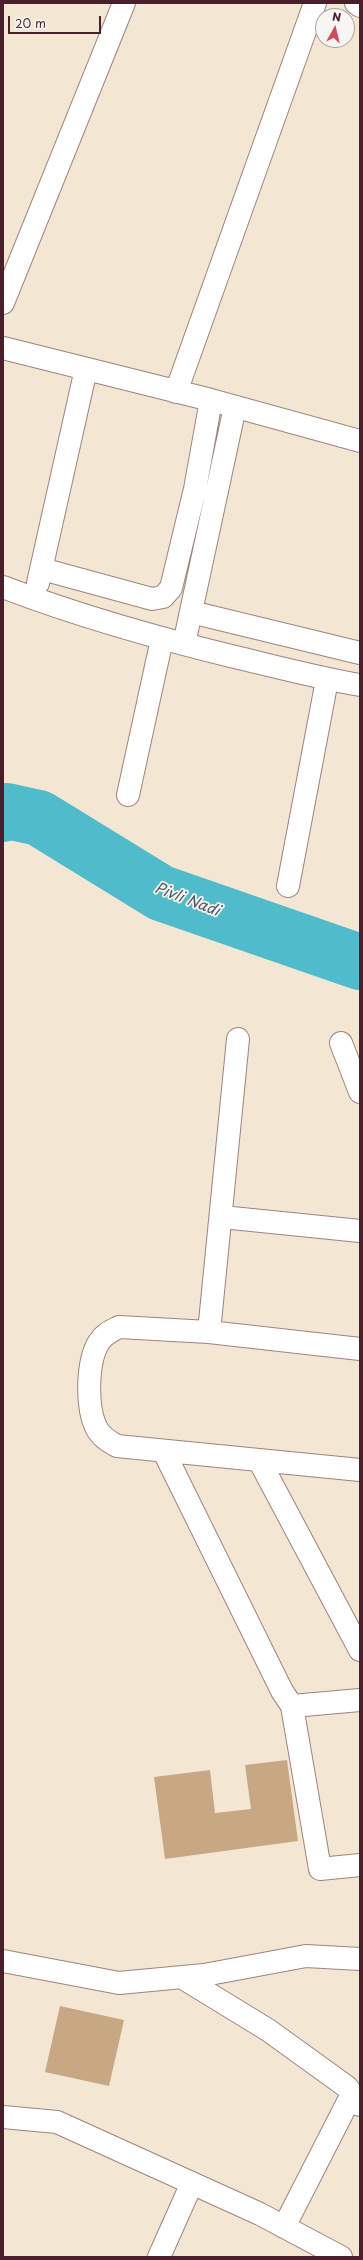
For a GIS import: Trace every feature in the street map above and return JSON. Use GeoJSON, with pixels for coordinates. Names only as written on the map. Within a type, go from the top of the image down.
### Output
{"type":"FeatureCollection","features":[{"type":"Feature","properties":{"kind":"street"},"geometry":{"type":"LineString","coordinates":[[3,303],[124,3]]}},
{"type":"Feature","properties":{"kind":"street"},"geometry":{"type":"LineString","coordinates":[[176,392],[315,3]]}},
{"type":"Feature","properties":{"kind":"street"},"geometry":{"type":"LineString","coordinates":[[356,3],[360,6]]}},
{"type":"Feature","properties":{"kind":"street"},"geometry":{"type":"LineString","coordinates":[[3,348],[86,370],[211,400],[360,441]]}},
{"type":"Feature","properties":{"kind":"street"},"geometry":{"type":"LineString","coordinates":[[33,598],[42,569],[86,370]]}},
{"type":"Feature","properties":{"kind":"street"},"geometry":{"type":"LineString","coordinates":[[42,569],[152,599],[163,597],[171,588],[193,497],[211,400]]}},
{"type":"Feature","properties":{"kind":"street"},"geometry":{"type":"LineString","coordinates":[[184,644],[235,407]]}},
{"type":"Feature","properties":{"kind":"street"},"geometry":{"type":"LineString","coordinates":[[3,587],[162,639],[326,680],[360,685]]}},
{"type":"Feature","properties":{"kind":"street"},"geometry":{"type":"LineString","coordinates":[[190,612],[360,653]]}},
{"type":"Feature","properties":{"kind":"street"},"geometry":{"type":"LineString","coordinates":[[128,795],[162,639]]}},
{"type":"Feature","properties":{"kind":"street"},"geometry":{"type":"LineString","coordinates":[[288,886],[326,680]]}},
{"type":"Feature","properties":{"kind":"street"},"geometry":{"type":"LineString","coordinates":[[209,1332],[222,1217],[238,1039]]}},
{"type":"Feature","properties":{"kind":"street"},"geometry":{"type":"LineString","coordinates":[[341,1043],[360,1092]]}},
{"type":"Feature","properties":{"kind":"street"},"geometry":{"type":"LineString","coordinates":[[222,1217],[360,1231]]}},
{"type":"Feature","properties":{"kind":"street"},"geometry":{"type":"LineString","coordinates":[[360,1349],[209,1332],[118,1327],[106,1333],[99,1342],[93,1356],[89,1381],[91,1406],[96,1428],[105,1439],[116,1446],[164,1452],[360,1470]]}},
{"type":"Feature","properties":{"kind":"street"},"geometry":{"type":"LineString","coordinates":[[164,1452],[282,1691],[292,1706],[320,1869],[360,1865]]}},
{"type":"Feature","properties":{"kind":"street"},"geometry":{"type":"LineString","coordinates":[[259,1460],[360,1650]]}},
{"type":"Feature","properties":{"kind":"street"},"geometry":{"type":"LineString","coordinates":[[292,1706],[360,1700]]}},
{"type":"Feature","properties":{"kind":"street"},"geometry":{"type":"LineString","coordinates":[[3,1961],[119,1983],[183,1978],[306,1956],[360,1959]]}},
{"type":"Feature","properties":{"kind":"street"},"geometry":{"type":"LineString","coordinates":[[183,1978],[268,2030],[347,2088],[356,2100],[284,2227]]}},
{"type":"Feature","properties":{"kind":"street"},"geometry":{"type":"LineString","coordinates":[[3,2117],[57,2122],[192,2183],[284,2227],[342,2257]]}},
{"type":"Feature","properties":{"kind":"street"},"geometry":{"type":"LineString","coordinates":[[159,2257],[192,2183]]}},
{"type":"Feature","properties":{"kind":"building"},"geometry":{"type":"Polygon","coordinates":[[[287,1760],[298,1841],[165,1859],[154,1777],[210,1770],[215,1813],[251,1809],[245,1765],[287,1760]]]}},
{"type":"Feature","properties":{"kind":"building"},"geometry":{"type":"Polygon","coordinates":[[[60,2006],[124,2020],[109,2086],[45,2072],[60,2006]]]}},
{"type":"Feature","properties":{"kind":"waterway","name":"Pivli Nadi"},"geometry":{"type":"LineString","coordinates":[[3,814],[7,811],[39,818],[161,893],[360,962]]}}]}
